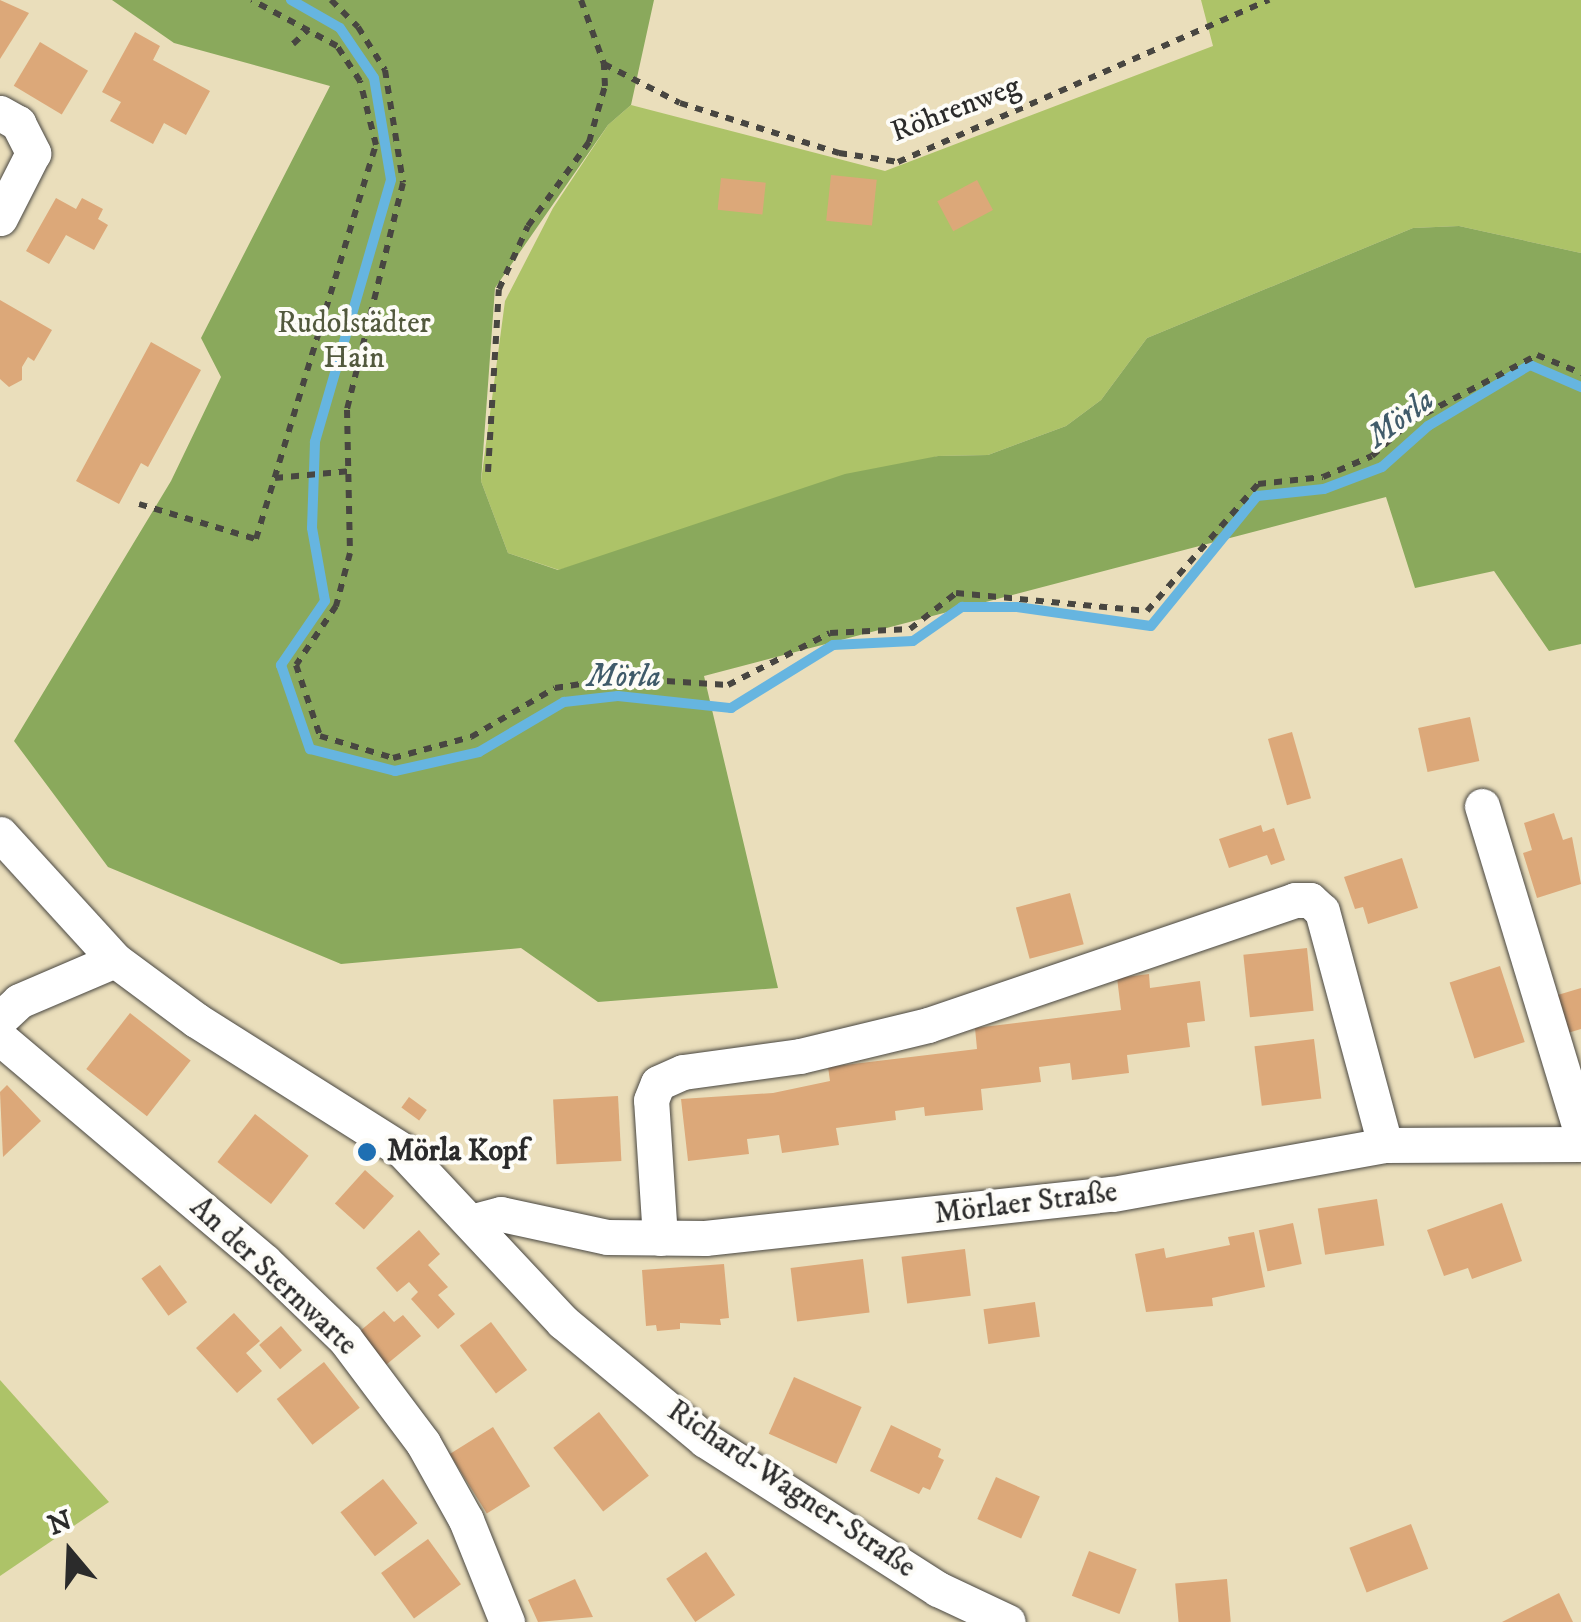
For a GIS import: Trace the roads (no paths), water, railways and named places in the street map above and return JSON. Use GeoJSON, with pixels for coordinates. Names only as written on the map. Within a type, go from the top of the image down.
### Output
{"type":"FeatureCollection","features":[{"type":"Feature","properties":{"kind":"street"},"geometry":{"type":"LineString","coordinates":[[0,113],[18,123],[34,154],[0,218]]}},
{"type":"Feature","properties":{"kind":"street"},"geometry":{"type":"LineString","coordinates":[[1482,806],[1581,1132]]}},
{"type":"Feature","properties":{"kind":"street","name":"Richard-Wagner-Straße"},"geometry":{"type":"LineString","coordinates":[[0,834],[115,960],[196,1020],[375,1129],[471,1222],[563,1322],[705,1440],[938,1589],[1008,1622]]}},
{"type":"Feature","properties":{"kind":"street"},"geometry":{"type":"LineString","coordinates":[[660,1238],[650,1100],[658,1083],[682,1072],[800,1056],[928,1025],[1295,900],[1310,900],[1322,911],[1385,1145]]}},
{"type":"Feature","properties":{"kind":"street"},"geometry":{"type":"LineString","coordinates":[[6,1007],[115,960]]}},
{"type":"Feature","properties":{"kind":"street","name":"An der Sternwarte"},"geometry":{"type":"LineString","coordinates":[[0,1038],[265,1262],[345,1339],[432,1458],[466,1520],[507,1622]]}},
{"type":"Feature","properties":{"kind":"street","name":"Mörlaer Straße"},"geometry":{"type":"LineString","coordinates":[[471,1222],[501,1214],[607,1237],[660,1238],[850,1225],[1113,1194],[1385,1145],[1581,1144]]}},
{"type":"Feature","properties":{"kind":"waterway","name":"Mörla"},"geometry":{"type":"LineString","coordinates":[[291,0],[340,28],[374,78],[391,180],[315,442],[312,528],[325,601],[281,665],[310,749],[395,771],[479,752],[564,702],[618,696],[731,708],[833,645],[913,641],[962,607],[1017,607],[1151,626],[1257,496],[1324,489],[1382,467],[1428,426],[1530,365],[1581,387]]}},
{"type":"Feature","properties":{"kind":"place","name":"Mörla Kopf"},"geometry":{"type":"Point","coordinates":[367,1152]}},
{"type":"Feature","properties":{"kind":"park label","name":"Rudolstädter Hain"},"geometry":{"type":"Point","coordinates":[354,341]}}]}
